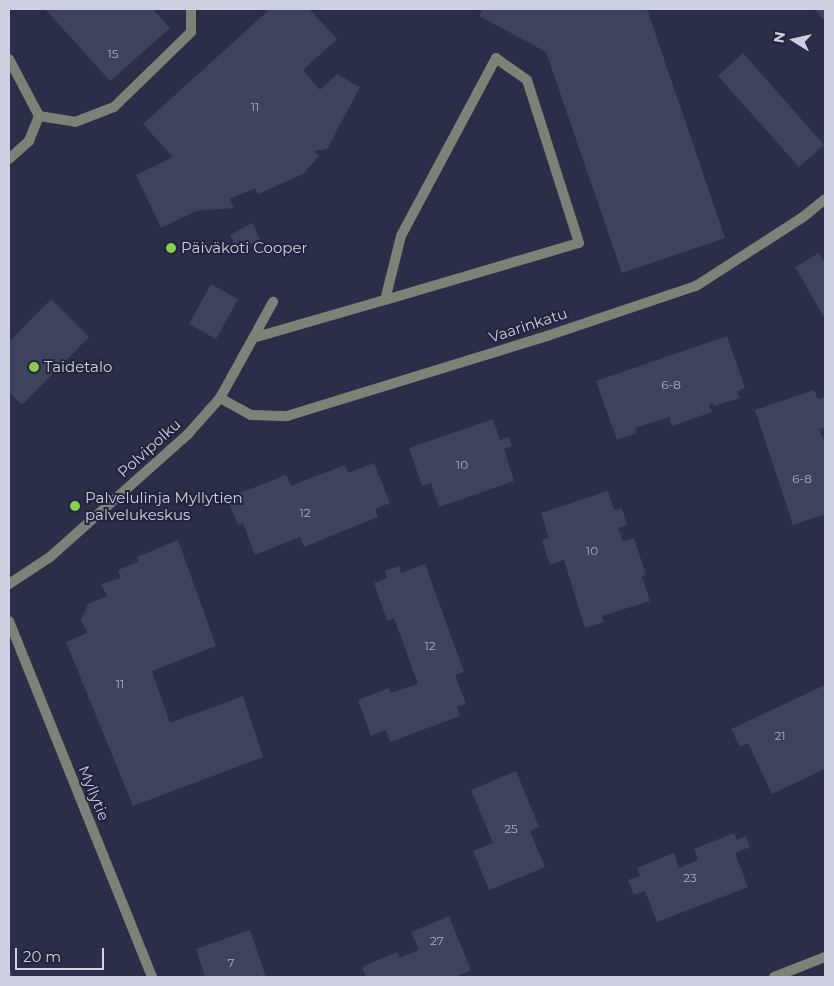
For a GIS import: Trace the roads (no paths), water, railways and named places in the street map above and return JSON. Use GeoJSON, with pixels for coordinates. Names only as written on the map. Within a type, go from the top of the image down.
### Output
{"type":"FeatureCollection","features":[{"type":"Feature","properties":{"kind":"street"},"geometry":{"type":"LineString","coordinates":[[39,116],[75,122],[114,108],[191,32],[191,9]]}},
{"type":"Feature","properties":{"kind":"street"},"geometry":{"type":"LineString","coordinates":[[253,338],[385,300],[579,243],[527,80],[496,58],[401,236],[385,300]]}},
{"type":"Feature","properties":{"kind":"street"},"geometry":{"type":"LineString","coordinates":[[9,59],[39,116],[29,141],[9,159]]}},
{"type":"Feature","properties":{"kind":"street","name":"Vaarinkatu"},"geometry":{"type":"LineString","coordinates":[[220,398],[251,415],[287,416],[559,332],[696,286],[803,217],[825,199]]}},
{"type":"Feature","properties":{"kind":"street","name":"Polvipolku"},"geometry":{"type":"LineString","coordinates":[[9,584],[50,557],[188,434],[220,398],[273,302]]}},
{"type":"Feature","properties":{"kind":"street","name":"Myllytie"},"geometry":{"type":"LineString","coordinates":[[9,620],[152,977]]}},
{"type":"Feature","properties":{"kind":"street"},"geometry":{"type":"LineString","coordinates":[[774,977],[825,957]]}},
{"type":"Feature","properties":{"kind":"place","name":"Päiväkoti Cooper"},"geometry":{"type":"Point","coordinates":[171,248]}},
{"type":"Feature","properties":{"kind":"place","name":"Taidetalo"},"geometry":{"type":"Point","coordinates":[34,367]}},
{"type":"Feature","properties":{"kind":"place","name":"Palvelulinja Myllytien palvelukeskus"},"geometry":{"type":"Point","coordinates":[75,506]}}]}
